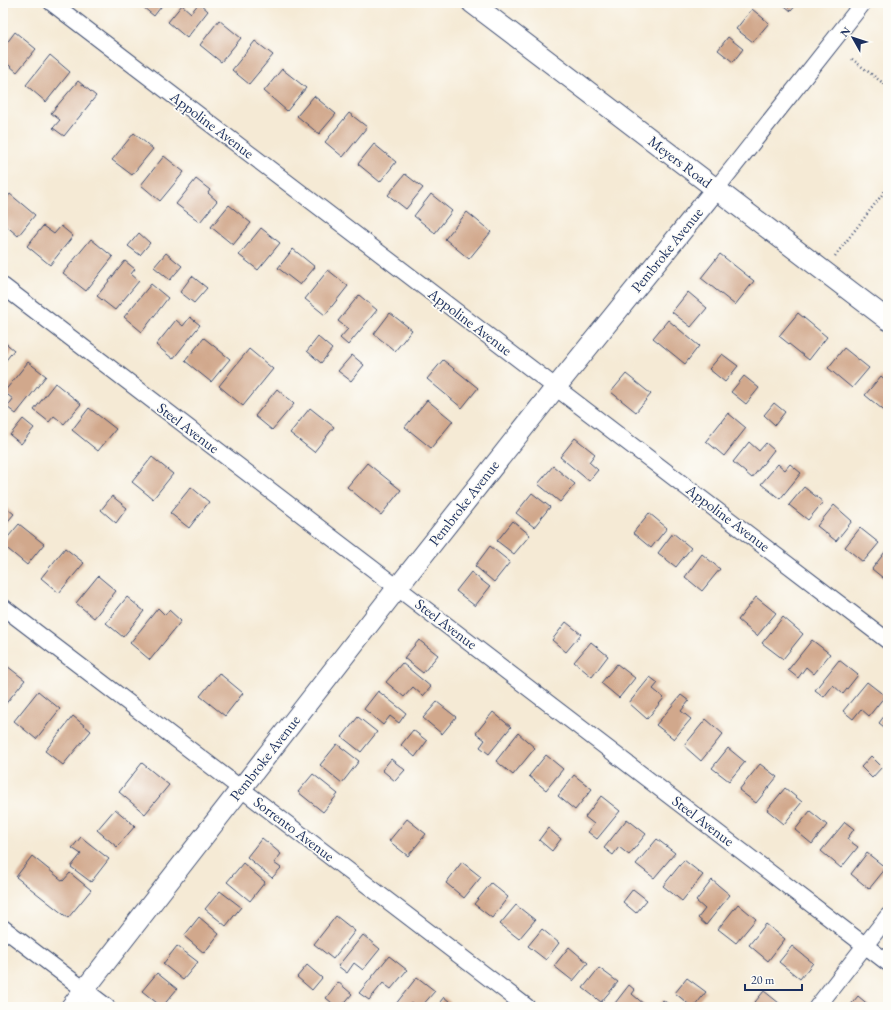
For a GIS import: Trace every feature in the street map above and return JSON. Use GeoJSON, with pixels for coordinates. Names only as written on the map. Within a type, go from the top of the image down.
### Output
{"type":"FeatureCollection","features":[{"type":"Feature","properties":{"kind":"street","name":"Appoline Avenue"},"geometry":{"type":"LineString","coordinates":[[52,3],[888,641]]}},
{"type":"Feature","properties":{"kind":"street","name":"Meyers Road"},"geometry":{"type":"LineString","coordinates":[[472,3],[888,320]]}},
{"type":"Feature","properties":{"kind":"street","name":"Pembroke Avenue"},"geometry":{"type":"LineString","coordinates":[[71,1007],[398,587],[863,3]]}},
{"type":"Feature","properties":{"kind":"street","name":"Steel Avenue"},"geometry":{"type":"LineString","coordinates":[[3,286],[888,962]]}},
{"type":"Feature","properties":{"kind":"street","name":"Sorrento Avenue"},"geometry":{"type":"LineString","coordinates":[[3,607],[527,1007]]}},
{"type":"Feature","properties":{"kind":"street"},"geometry":{"type":"LineString","coordinates":[[817,1007],[888,916]]}},
{"type":"Feature","properties":{"kind":"street"},"geometry":{"type":"LineString","coordinates":[[3,928],[107,1007]]}},
{"type":"Feature","properties":{"kind":"path"},"geometry":{"type":"LineString","coordinates":[[852,59],[888,87]]}},
{"type":"Feature","properties":{"kind":"path"},"geometry":{"type":"LineString","coordinates":[[823,271],[888,187]]}},
{"type":"Feature","properties":{"kind":"building"},"geometry":{"type":"Polygon","coordinates":[[[138,3],[164,3],[154,16],[138,3]]]}},
{"type":"Feature","properties":{"kind":"building"},"geometry":{"type":"Polygon","coordinates":[[[199,3],[208,11],[187,38],[168,22],[182,5],[191,13],[199,3]]]}},
{"type":"Feature","properties":{"kind":"building"},"geometry":{"type":"Polygon","coordinates":[[[781,3],[798,3],[791,11],[781,3]]]}},
{"type":"Feature","properties":{"kind":"building"},"geometry":{"type":"Polygon","coordinates":[[[752,9],[769,23],[753,42],[736,29],[752,9]]]}},
{"type":"Feature","properties":{"kind":"building"},"geometry":{"type":"Polygon","coordinates":[[[219,20],[241,38],[221,62],[200,45],[219,20]]]}},
{"type":"Feature","properties":{"kind":"building"},"geometry":{"type":"Polygon","coordinates":[[[15,32],[36,49],[17,72],[3,60],[3,48],[15,32]]]}},
{"type":"Feature","properties":{"kind":"building"},"geometry":{"type":"Polygon","coordinates":[[[728,37],[743,49],[733,62],[718,50],[728,37]]]}},
{"type":"Feature","properties":{"kind":"building"},"geometry":{"type":"Polygon","coordinates":[[[255,41],[273,55],[249,84],[232,70],[255,41]]]}},
{"type":"Feature","properties":{"kind":"building"},"geometry":{"type":"Polygon","coordinates":[[[50,55],[70,72],[46,102],[26,85],[50,55]]]}},
{"type":"Feature","properties":{"kind":"building"},"geometry":{"type":"Polygon","coordinates":[[[282,69],[306,88],[287,111],[264,91],[282,69]]]}},
{"type":"Feature","properties":{"kind":"building"},"geometry":{"type":"Polygon","coordinates":[[[78,81],[96,96],[64,136],[53,128],[60,120],[51,113],[78,81]]]}},
{"type":"Feature","properties":{"kind":"building"},"geometry":{"type":"Polygon","coordinates":[[[314,96],[336,114],[319,134],[297,116],[314,96]]]}},
{"type":"Feature","properties":{"kind":"building"},"geometry":{"type":"Polygon","coordinates":[[[349,113],[367,127],[343,157],[325,142],[349,113]]]}},
{"type":"Feature","properties":{"kind":"building"},"geometry":{"type":"Polygon","coordinates":[[[134,133],[153,149],[132,175],[112,160],[134,133]]]}},
{"type":"Feature","properties":{"kind":"building"},"geometry":{"type":"Polygon","coordinates":[[[374,144],[396,162],[380,182],[358,164],[374,144]]]}},
{"type":"Feature","properties":{"kind":"building"},"geometry":{"type":"Polygon","coordinates":[[[164,156],[184,172],[160,201],[141,185],[164,156]]]}},
{"type":"Feature","properties":{"kind":"building"},"geometry":{"type":"Polygon","coordinates":[[[405,174],[423,188],[406,209],[388,195],[405,174]]]}},
{"type":"Feature","properties":{"kind":"building"},"geometry":{"type":"Polygon","coordinates":[[[196,179],[210,190],[208,193],[217,201],[200,222],[176,204],[196,179]]]}},
{"type":"Feature","properties":{"kind":"building"},"geometry":{"type":"Polygon","coordinates":[[[10,194],[35,215],[18,236],[3,223],[3,203],[10,194]]]}},
{"type":"Feature","properties":{"kind":"building"},"geometry":{"type":"Polygon","coordinates":[[[431,194],[452,211],[435,233],[414,216],[431,194]]]}},
{"type":"Feature","properties":{"kind":"building"},"geometry":{"type":"Polygon","coordinates":[[[229,205],[251,223],[233,245],[211,227],[229,205]]]}},
{"type":"Feature","properties":{"kind":"building"},"geometry":{"type":"Polygon","coordinates":[[[467,212],[491,232],[469,259],[445,239],[467,212]]]}},
{"type":"Feature","properties":{"kind":"building"},"geometry":{"type":"Polygon","coordinates":[[[43,226],[54,234],[61,226],[73,236],[50,265],[27,246],[43,226]]]}},
{"type":"Feature","properties":{"kind":"building"},"geometry":{"type":"Polygon","coordinates":[[[261,228],[280,243],[258,270],[239,255],[261,228]]]}},
{"type":"Feature","properties":{"kind":"building"},"geometry":{"type":"Polygon","coordinates":[[[139,233],[150,243],[140,255],[128,246],[139,233]]]}},
{"type":"Feature","properties":{"kind":"building"},"geometry":{"type":"Polygon","coordinates":[[[91,239],[113,257],[86,291],[63,273],[91,239]]]}},
{"type":"Feature","properties":{"kind":"building"},"geometry":{"type":"Polygon","coordinates":[[[293,249],[315,267],[300,285],[278,268],[293,249]]]}},
{"type":"Feature","properties":{"kind":"building"},"geometry":{"type":"Polygon","coordinates":[[[166,253],[182,266],[170,280],[154,267],[166,253]]]}},
{"type":"Feature","properties":{"kind":"building"},"geometry":{"type":"Polygon","coordinates":[[[720,254],[754,281],[735,305],[701,278],[720,254]]]}},
{"type":"Feature","properties":{"kind":"building"},"geometry":{"type":"Polygon","coordinates":[[[125,261],[135,269],[131,274],[139,281],[115,310],[97,296],[125,261]]]}},
{"type":"Feature","properties":{"kind":"building"},"geometry":{"type":"Polygon","coordinates":[[[328,270],[348,286],[325,315],[305,299],[328,270]]]}},
{"type":"Feature","properties":{"kind":"building"},"geometry":{"type":"Polygon","coordinates":[[[192,276],[207,288],[194,303],[180,292],[192,276]]]}},
{"type":"Feature","properties":{"kind":"building"},"geometry":{"type":"Polygon","coordinates":[[[151,284],[168,298],[142,332],[124,317],[151,284]]]}},
{"type":"Feature","properties":{"kind":"building"},"geometry":{"type":"Polygon","coordinates":[[[688,292],[707,308],[691,327],[672,312],[688,292]]]}},
{"type":"Feature","properties":{"kind":"building"},"geometry":{"type":"Polygon","coordinates":[[[359,295],[377,310],[348,345],[340,338],[348,329],[338,321],[359,295]]]}},
{"type":"Feature","properties":{"kind":"building"},"geometry":{"type":"Polygon","coordinates":[[[390,313],[412,330],[395,351],[374,334],[390,313]]]}},
{"type":"Feature","properties":{"kind":"building"},"geometry":{"type":"Polygon","coordinates":[[[798,313],[827,337],[809,360],[779,336],[798,313]]]}},
{"type":"Feature","properties":{"kind":"building"},"geometry":{"type":"Polygon","coordinates":[[[190,317],[200,325],[173,359],[156,345],[176,320],[183,326],[190,317]]]}},
{"type":"Feature","properties":{"kind":"building"},"geometry":{"type":"Polygon","coordinates":[[[668,320],[699,346],[685,364],[653,338],[668,320]]]}},
{"type":"Feature","properties":{"kind":"building"},"geometry":{"type":"Polygon","coordinates":[[[318,337],[332,349],[321,363],[307,351],[318,337]]]}},
{"type":"Feature","properties":{"kind":"building"},"geometry":{"type":"Polygon","coordinates":[[[204,338],[230,359],[211,382],[185,361],[204,338]]]}},
{"type":"Feature","properties":{"kind":"building"},"geometry":{"type":"Polygon","coordinates":[[[3,341],[14,350],[3,364],[3,341]]]}},
{"type":"Feature","properties":{"kind":"building"},"geometry":{"type":"Polygon","coordinates":[[[844,348],[869,368],[852,388],[828,368],[844,348]]]}},
{"type":"Feature","properties":{"kind":"building"},"geometry":{"type":"Polygon","coordinates":[[[249,349],[273,369],[243,406],[219,386],[249,349]]]}},
{"type":"Feature","properties":{"kind":"building"},"geometry":{"type":"Polygon","coordinates":[[[722,354],[738,366],[725,382],[709,369],[722,354]]]}},
{"type":"Feature","properties":{"kind":"building"},"geometry":{"type":"Polygon","coordinates":[[[352,355],[364,365],[351,381],[338,371],[352,355]]]}},
{"type":"Feature","properties":{"kind":"building"},"geometry":{"type":"Polygon","coordinates":[[[443,360],[478,388],[462,408],[427,379],[443,360]]]}},
{"type":"Feature","properties":{"kind":"building"},"geometry":{"type":"Polygon","coordinates":[[[28,362],[46,376],[16,414],[7,407],[13,399],[4,392],[28,362]]]}},
{"type":"Feature","properties":{"kind":"building"},"geometry":{"type":"Polygon","coordinates":[[[626,374],[651,394],[636,412],[611,392],[626,374]]]}},
{"type":"Feature","properties":{"kind":"building"},"geometry":{"type":"Polygon","coordinates":[[[744,376],[759,388],[746,404],[731,392],[744,376]]]}},
{"type":"Feature","properties":{"kind":"building"},"geometry":{"type":"Polygon","coordinates":[[[881,376],[888,382],[888,414],[865,395],[881,376]]]}},
{"type":"Feature","properties":{"kind":"building"},"geometry":{"type":"Polygon","coordinates":[[[55,383],[81,404],[64,424],[54,416],[49,422],[34,410],[55,383]]]}},
{"type":"Feature","properties":{"kind":"building"},"geometry":{"type":"Polygon","coordinates":[[[277,389],[294,404],[272,430],[255,416],[277,389]]]}},
{"type":"Feature","properties":{"kind":"building"},"geometry":{"type":"Polygon","coordinates":[[[427,400],[453,421],[431,448],[405,427],[427,400]]]}},
{"type":"Feature","properties":{"kind":"building"},"geometry":{"type":"Polygon","coordinates":[[[774,403],[785,412],[775,425],[764,415],[774,403]]]}},
{"type":"Feature","properties":{"kind":"building"},"geometry":{"type":"Polygon","coordinates":[[[89,408],[116,429],[98,451],[72,430],[89,408]]]}},
{"type":"Feature","properties":{"kind":"building"},"geometry":{"type":"Polygon","coordinates":[[[310,408],[334,427],[314,452],[290,433],[310,408]]]}},
{"type":"Feature","properties":{"kind":"building"},"geometry":{"type":"Polygon","coordinates":[[[728,413],[746,428],[724,456],[706,441],[728,413]]]}},
{"type":"Feature","properties":{"kind":"building"},"geometry":{"type":"Polygon","coordinates":[[[23,419],[34,428],[21,444],[10,435],[23,419]]]}},
{"type":"Feature","properties":{"kind":"building"},"geometry":{"type":"Polygon","coordinates":[[[575,438],[595,454],[589,462],[598,470],[589,481],[560,457],[575,438]]]}},
{"type":"Feature","properties":{"kind":"building"},"geometry":{"type":"Polygon","coordinates":[[[749,442],[759,451],[766,443],[774,450],[752,478],[733,462],[749,442]]]}},
{"type":"Feature","properties":{"kind":"building"},"geometry":{"type":"Polygon","coordinates":[[[152,457],[173,474],[153,499],[132,482],[152,457]]]}},
{"type":"Feature","properties":{"kind":"building"},"geometry":{"type":"Polygon","coordinates":[[[367,463],[401,490],[381,515],[347,487],[367,463]]]}},
{"type":"Feature","properties":{"kind":"building"},"geometry":{"type":"Polygon","coordinates":[[[778,464],[785,470],[790,464],[801,473],[780,499],[761,484],[778,464]]]}},
{"type":"Feature","properties":{"kind":"building"},"geometry":{"type":"Polygon","coordinates":[[[553,466],[575,484],[560,502],[538,484],[553,466]]]}},
{"type":"Feature","properties":{"kind":"building"},"geometry":{"type":"Polygon","coordinates":[[[191,487],[209,502],[189,528],[170,513],[191,487]]]}},
{"type":"Feature","properties":{"kind":"building"},"geometry":{"type":"Polygon","coordinates":[[[804,487],[823,502],[808,520],[789,505],[804,487]]]}},
{"type":"Feature","properties":{"kind":"building"},"geometry":{"type":"Polygon","coordinates":[[[532,493],[550,507],[534,527],[516,513],[532,493]]]}},
{"type":"Feature","properties":{"kind":"building"},"geometry":{"type":"Polygon","coordinates":[[[112,496],[127,508],[116,523],[101,510],[112,496]]]}},
{"type":"Feature","properties":{"kind":"building"},"geometry":{"type":"Polygon","coordinates":[[[3,505],[14,514],[3,527],[3,505]]]}},
{"type":"Feature","properties":{"kind":"building"},"geometry":{"type":"Polygon","coordinates":[[[834,505],[852,521],[836,541],[817,526],[834,505]]]}},
{"type":"Feature","properties":{"kind":"building"},"geometry":{"type":"Polygon","coordinates":[[[649,513],[667,528],[651,548],[633,533],[649,513]]]}},
{"type":"Feature","properties":{"kind":"building"},"geometry":{"type":"Polygon","coordinates":[[[513,521],[530,535],[514,554],[497,541],[513,521]]]}},
{"type":"Feature","properties":{"kind":"building"},"geometry":{"type":"Polygon","coordinates":[[[19,524],[44,544],[27,565],[3,545],[3,543],[19,524]]]}},
{"type":"Feature","properties":{"kind":"building"},"geometry":{"type":"Polygon","coordinates":[[[860,528],[879,543],[863,562],[845,547],[860,528]]]}},
{"type":"Feature","properties":{"kind":"building"},"geometry":{"type":"Polygon","coordinates":[[[673,533],[691,548],[676,567],[658,553],[673,533]]]}},
{"type":"Feature","properties":{"kind":"building"},"geometry":{"type":"Polygon","coordinates":[[[490,546],[510,562],[494,582],[475,566],[490,546]]]}},
{"type":"Feature","properties":{"kind":"building"},"geometry":{"type":"Polygon","coordinates":[[[65,548],[84,563],[59,593],[41,578],[65,548]]]}},
{"type":"Feature","properties":{"kind":"building"},"geometry":{"type":"Polygon","coordinates":[[[888,548],[888,582],[872,569],[888,548]]]}},
{"type":"Feature","properties":{"kind":"building"},"geometry":{"type":"Polygon","coordinates":[[[702,554],[720,569],[702,591],[685,577],[702,554]]]}},
{"type":"Feature","properties":{"kind":"building"},"geometry":{"type":"Polygon","coordinates":[[[471,572],[490,587],[475,606],[456,591],[471,572]]]}},
{"type":"Feature","properties":{"kind":"building"},"geometry":{"type":"Polygon","coordinates":[[[98,576],[116,591],[94,618],[76,603],[98,576]]]}},
{"type":"Feature","properties":{"kind":"building"},"geometry":{"type":"Polygon","coordinates":[[[127,597],[144,611],[123,637],[106,623],[127,597]]]}},
{"type":"Feature","properties":{"kind":"building"},"geometry":{"type":"Polygon","coordinates":[[[756,597],[776,613],[757,636],[738,620],[756,597]]]}},
{"type":"Feature","properties":{"kind":"building"},"geometry":{"type":"Polygon","coordinates":[[[158,608],[165,615],[169,610],[181,621],[150,660],[130,643],[158,608]]]}},
{"type":"Feature","properties":{"kind":"building"},"geometry":{"type":"Polygon","coordinates":[[[783,617],[803,634],[783,659],[762,643],[783,617]]]}},
{"type":"Feature","properties":{"kind":"building"},"geometry":{"type":"Polygon","coordinates":[[[566,622],[581,634],[566,652],[552,640],[566,622]]]}},
{"type":"Feature","properties":{"kind":"building"},"geometry":{"type":"Polygon","coordinates":[[[419,640],[438,655],[423,673],[404,658],[419,640]]]}},
{"type":"Feature","properties":{"kind":"building"},"geometry":{"type":"Polygon","coordinates":[[[812,640],[830,654],[814,674],[806,667],[798,678],[788,670],[812,640]]]}},
{"type":"Feature","properties":{"kind":"building"},"geometry":{"type":"Polygon","coordinates":[[[591,642],[608,656],[592,677],[574,662],[591,642]]]}},
{"type":"Feature","properties":{"kind":"building"},"geometry":{"type":"Polygon","coordinates":[[[839,660],[858,675],[843,694],[833,685],[824,697],[815,690],[839,660]]]}},
{"type":"Feature","properties":{"kind":"building"},"geometry":{"type":"Polygon","coordinates":[[[402,663],[431,687],[423,696],[413,687],[404,697],[386,682],[402,663]]]}},
{"type":"Feature","properties":{"kind":"building"},"geometry":{"type":"Polygon","coordinates":[[[617,664],[635,678],[619,698],[601,683],[617,664]]]}},
{"type":"Feature","properties":{"kind":"building"},"geometry":{"type":"Polygon","coordinates":[[[7,666],[25,680],[3,707],[3,671],[7,666]]]}},
{"type":"Feature","properties":{"kind":"building"},"geometry":{"type":"Polygon","coordinates":[[[219,673],[243,693],[225,716],[200,696],[219,673]]]}},
{"type":"Feature","properties":{"kind":"building"},"geometry":{"type":"Polygon","coordinates":[[[650,677],[658,683],[653,689],[664,698],[647,719],[629,703],[650,677]]]}},
{"type":"Feature","properties":{"kind":"building"},"geometry":{"type":"Polygon","coordinates":[[[867,682],[885,696],[869,716],[861,709],[853,719],[843,711],[867,682]]]}},
{"type":"Feature","properties":{"kind":"building"},"geometry":{"type":"Polygon","coordinates":[[[38,691],[60,709],[36,739],[14,721],[38,691]]]}},
{"type":"Feature","properties":{"kind":"building"},"geometry":{"type":"Polygon","coordinates":[[[378,691],[406,713],[399,723],[390,716],[383,725],[364,709],[378,691]]]}},
{"type":"Feature","properties":{"kind":"building"},"geometry":{"type":"Polygon","coordinates":[[[681,695],[689,701],[681,711],[691,719],[674,739],[656,725],[681,695]]]}},
{"type":"Feature","properties":{"kind":"building"},"geometry":{"type":"Polygon","coordinates":[[[437,702],[456,717],[442,734],[423,718],[437,702]]]}},
{"type":"Feature","properties":{"kind":"building"},"geometry":{"type":"Polygon","coordinates":[[[888,711],[888,730],[879,723],[888,711]]]}},
{"type":"Feature","properties":{"kind":"building"},"geometry":{"type":"Polygon","coordinates":[[[493,712],[511,727],[489,754],[480,747],[485,740],[476,733],[493,712]]]}},
{"type":"Feature","properties":{"kind":"building"},"geometry":{"type":"Polygon","coordinates":[[[73,716],[91,731],[63,765],[45,751],[73,716]]]}},
{"type":"Feature","properties":{"kind":"building"},"geometry":{"type":"Polygon","coordinates":[[[358,717],[377,732],[361,752],[342,737],[358,717]]]}},
{"type":"Feature","properties":{"kind":"building"},"geometry":{"type":"Polygon","coordinates":[[[706,719],[723,734],[701,761],[684,746],[706,719]]]}},
{"type":"Feature","properties":{"kind":"building"},"geometry":{"type":"Polygon","coordinates":[[[413,730],[427,741],[415,757],[401,745],[413,730]]]}},
{"type":"Feature","properties":{"kind":"building"},"geometry":{"type":"Polygon","coordinates":[[[518,733],[535,748],[513,775],[496,761],[518,733]]]}},
{"type":"Feature","properties":{"kind":"building"},"geometry":{"type":"Polygon","coordinates":[[[337,744],[359,761],[342,783],[320,765],[337,744]]]}},
{"type":"Feature","properties":{"kind":"building"},"geometry":{"type":"Polygon","coordinates":[[[728,748],[745,762],[729,781],[712,768],[728,748]]]}},
{"type":"Feature","properties":{"kind":"building"},"geometry":{"type":"Polygon","coordinates":[[[546,755],[563,769],[546,790],[529,776],[546,755]]]}},
{"type":"Feature","properties":{"kind":"building"},"geometry":{"type":"Polygon","coordinates":[[[871,756],[882,767],[872,778],[861,767],[871,756]]]}},
{"type":"Feature","properties":{"kind":"building"},"geometry":{"type":"Polygon","coordinates":[[[391,759],[405,770],[395,781],[382,770],[391,759]]]}},
{"type":"Feature","properties":{"kind":"building"},"geometry":{"type":"Polygon","coordinates":[[[142,763],[169,785],[145,814],[119,792],[142,763]]]}},
{"type":"Feature","properties":{"kind":"building"},"geometry":{"type":"Polygon","coordinates":[[[760,764],[777,777],[756,803],[739,790],[760,764]]]}},
{"type":"Feature","properties":{"kind":"building"},"geometry":{"type":"Polygon","coordinates":[[[313,774],[338,794],[323,812],[298,792],[313,774]]]}},
{"type":"Feature","properties":{"kind":"building"},"geometry":{"type":"Polygon","coordinates":[[[574,775],[592,789],[575,810],[558,796],[574,775]]]}},
{"type":"Feature","properties":{"kind":"building"},"geometry":{"type":"Polygon","coordinates":[[[785,788],[802,802],[784,824],[767,810],[785,788]]]}},
{"type":"Feature","properties":{"kind":"building"},"geometry":{"type":"Polygon","coordinates":[[[601,796],[620,811],[597,839],[588,832],[594,824],[585,817],[601,796]]]}},
{"type":"Feature","properties":{"kind":"building"},"geometry":{"type":"Polygon","coordinates":[[[115,809],[135,826],[117,847],[97,830],[115,809]]]}},
{"type":"Feature","properties":{"kind":"building"},"geometry":{"type":"Polygon","coordinates":[[[810,811],[827,825],[812,844],[795,830],[810,811]]]}},
{"type":"Feature","properties":{"kind":"building"},"geometry":{"type":"Polygon","coordinates":[[[407,819],[426,834],[408,856],[389,841],[407,819]]]}},
{"type":"Feature","properties":{"kind":"building"},"geometry":{"type":"Polygon","coordinates":[[[627,819],[646,834],[629,855],[619,847],[613,855],[604,848],[627,819]]]}},
{"type":"Feature","properties":{"kind":"building"},"geometry":{"type":"Polygon","coordinates":[[[845,822],[854,829],[847,839],[858,847],[841,868],[821,851],[845,822]]]}},
{"type":"Feature","properties":{"kind":"building"},"geometry":{"type":"Polygon","coordinates":[[[548,828],[561,839],[552,851],[539,840],[548,828]]]}},
{"type":"Feature","properties":{"kind":"building"},"geometry":{"type":"Polygon","coordinates":[[[81,837],[109,859],[91,882],[71,867],[81,854],[72,848],[81,837]]]}},
{"type":"Feature","properties":{"kind":"building"},"geometry":{"type":"Polygon","coordinates":[[[262,838],[281,854],[274,863],[281,868],[272,878],[247,857],[262,838]]]}},
{"type":"Feature","properties":{"kind":"building"},"geometry":{"type":"Polygon","coordinates":[[[657,839],[675,853],[654,878],[636,864],[657,839]]]}},
{"type":"Feature","properties":{"kind":"building"},"geometry":{"type":"Polygon","coordinates":[[[867,853],[886,868],[869,889],[851,874],[867,853]]]}},
{"type":"Feature","properties":{"kind":"building"},"geometry":{"type":"Polygon","coordinates":[[[32,856],[63,881],[70,873],[91,890],[68,918],[16,877],[32,856]]]}},
{"type":"Feature","properties":{"kind":"building"},"geometry":{"type":"Polygon","coordinates":[[[684,860],[703,875],[682,901],[663,886],[684,860]]]}},
{"type":"Feature","properties":{"kind":"building"},"geometry":{"type":"Polygon","coordinates":[[[462,862],[481,877],[464,898],[446,883],[462,862]]]}},
{"type":"Feature","properties":{"kind":"building"},"geometry":{"type":"Polygon","coordinates":[[[243,863],[265,882],[250,901],[227,882],[243,863]]]}},
{"type":"Feature","properties":{"kind":"building"},"geometry":{"type":"Polygon","coordinates":[[[712,880],[730,895],[706,925],[698,918],[705,909],[696,901],[712,880]]]}},
{"type":"Feature","properties":{"kind":"building"},"geometry":{"type":"Polygon","coordinates":[[[491,883],[508,897],[492,918],[474,904],[491,883]]]}},
{"type":"Feature","properties":{"kind":"building"},"geometry":{"type":"Polygon","coordinates":[[[633,889],[647,900],[636,913],[623,902],[633,889]]]}},
{"type":"Feature","properties":{"kind":"building"},"geometry":{"type":"Polygon","coordinates":[[[220,891],[241,907],[226,926],[205,909],[220,891]]]}},
{"type":"Feature","properties":{"kind":"building"},"geometry":{"type":"Polygon","coordinates":[[[738,904],[756,919],[736,943],[718,929],[738,904]]]}},
{"type":"Feature","properties":{"kind":"building"},"geometry":{"type":"Polygon","coordinates":[[[516,905],[535,920],[519,939],[500,924],[516,905]]]}},
{"type":"Feature","properties":{"kind":"building"},"geometry":{"type":"Polygon","coordinates":[[[336,916],[355,931],[333,959],[314,944],[336,916]]]}},
{"type":"Feature","properties":{"kind":"building"},"geometry":{"type":"Polygon","coordinates":[[[199,917],[219,934],[204,953],[184,936],[199,917]]]}},
{"type":"Feature","properties":{"kind":"building"},"geometry":{"type":"Polygon","coordinates":[[[766,924],[785,939],[768,961],[749,945],[766,924]]]}},
{"type":"Feature","properties":{"kind":"building"},"geometry":{"type":"Polygon","coordinates":[[[542,929],[559,943],[546,960],[528,946],[542,929]]]}},
{"type":"Feature","properties":{"kind":"building"},"geometry":{"type":"Polygon","coordinates":[[[363,935],[380,949],[363,970],[354,963],[347,973],[338,966],[363,935]]]}},
{"type":"Feature","properties":{"kind":"building"},"geometry":{"type":"Polygon","coordinates":[[[177,946],[198,962],[183,980],[163,964],[177,946]]]}},
{"type":"Feature","properties":{"kind":"building"},"geometry":{"type":"Polygon","coordinates":[[[792,946],[813,963],[800,979],[779,962],[792,946]]]}},
{"type":"Feature","properties":{"kind":"building"},"geometry":{"type":"Polygon","coordinates":[[[569,947],[588,963],[573,981],[554,966],[569,947]]]}},
{"type":"Feature","properties":{"kind":"building"},"geometry":{"type":"Polygon","coordinates":[[[389,956],[407,970],[391,989],[383,983],[369,1000],[359,993],[389,956]]]}},
{"type":"Feature","properties":{"kind":"building"},"geometry":{"type":"Polygon","coordinates":[[[307,965],[322,978],[312,990],[297,977],[307,965]]]}},
{"type":"Feature","properties":{"kind":"building"},"geometry":{"type":"Polygon","coordinates":[[[599,968],[618,982],[601,1002],[583,988],[599,968]]]}},
{"type":"Feature","properties":{"kind":"building"},"geometry":{"type":"Polygon","coordinates":[[[157,973],[177,989],[162,1007],[142,991],[157,973]]]}},
{"type":"Feature","properties":{"kind":"building"},"geometry":{"type":"Polygon","coordinates":[[[417,977],[435,991],[421,1007],[415,1007],[411,1003],[408,1007],[398,1007],[395,1005],[417,977]]]}},
{"type":"Feature","properties":{"kind":"building"},"geometry":{"type":"Polygon","coordinates":[[[687,978],[706,992],[694,1007],[675,993],[687,978]]]}},
{"type":"Feature","properties":{"kind":"building"},"geometry":{"type":"Polygon","coordinates":[[[338,982],[352,994],[341,1007],[337,1007],[326,998],[338,982]]]}},
{"type":"Feature","properties":{"kind":"building"},"geometry":{"type":"Polygon","coordinates":[[[629,985],[635,990],[632,994],[645,1005],[644,1007],[612,1007],[629,985]]]}},
{"type":"Feature","properties":{"kind":"building"},"geometry":{"type":"Polygon","coordinates":[[[764,991],[779,1003],[776,1007],[751,1007],[764,991]]]}},
{"type":"Feature","properties":{"kind":"building"},"geometry":{"type":"Polygon","coordinates":[[[858,996],[871,1007],[849,1007],[858,996]]]}},
{"type":"Feature","properties":{"kind":"building"},"geometry":{"type":"Polygon","coordinates":[[[444,997],[456,1007],[436,1007],[444,997]]]}},
{"type":"Feature","properties":{"kind":"building"},"geometry":{"type":"Polygon","coordinates":[[[663,1000],[672,1007],[657,1007],[663,1000]]]}}]}
